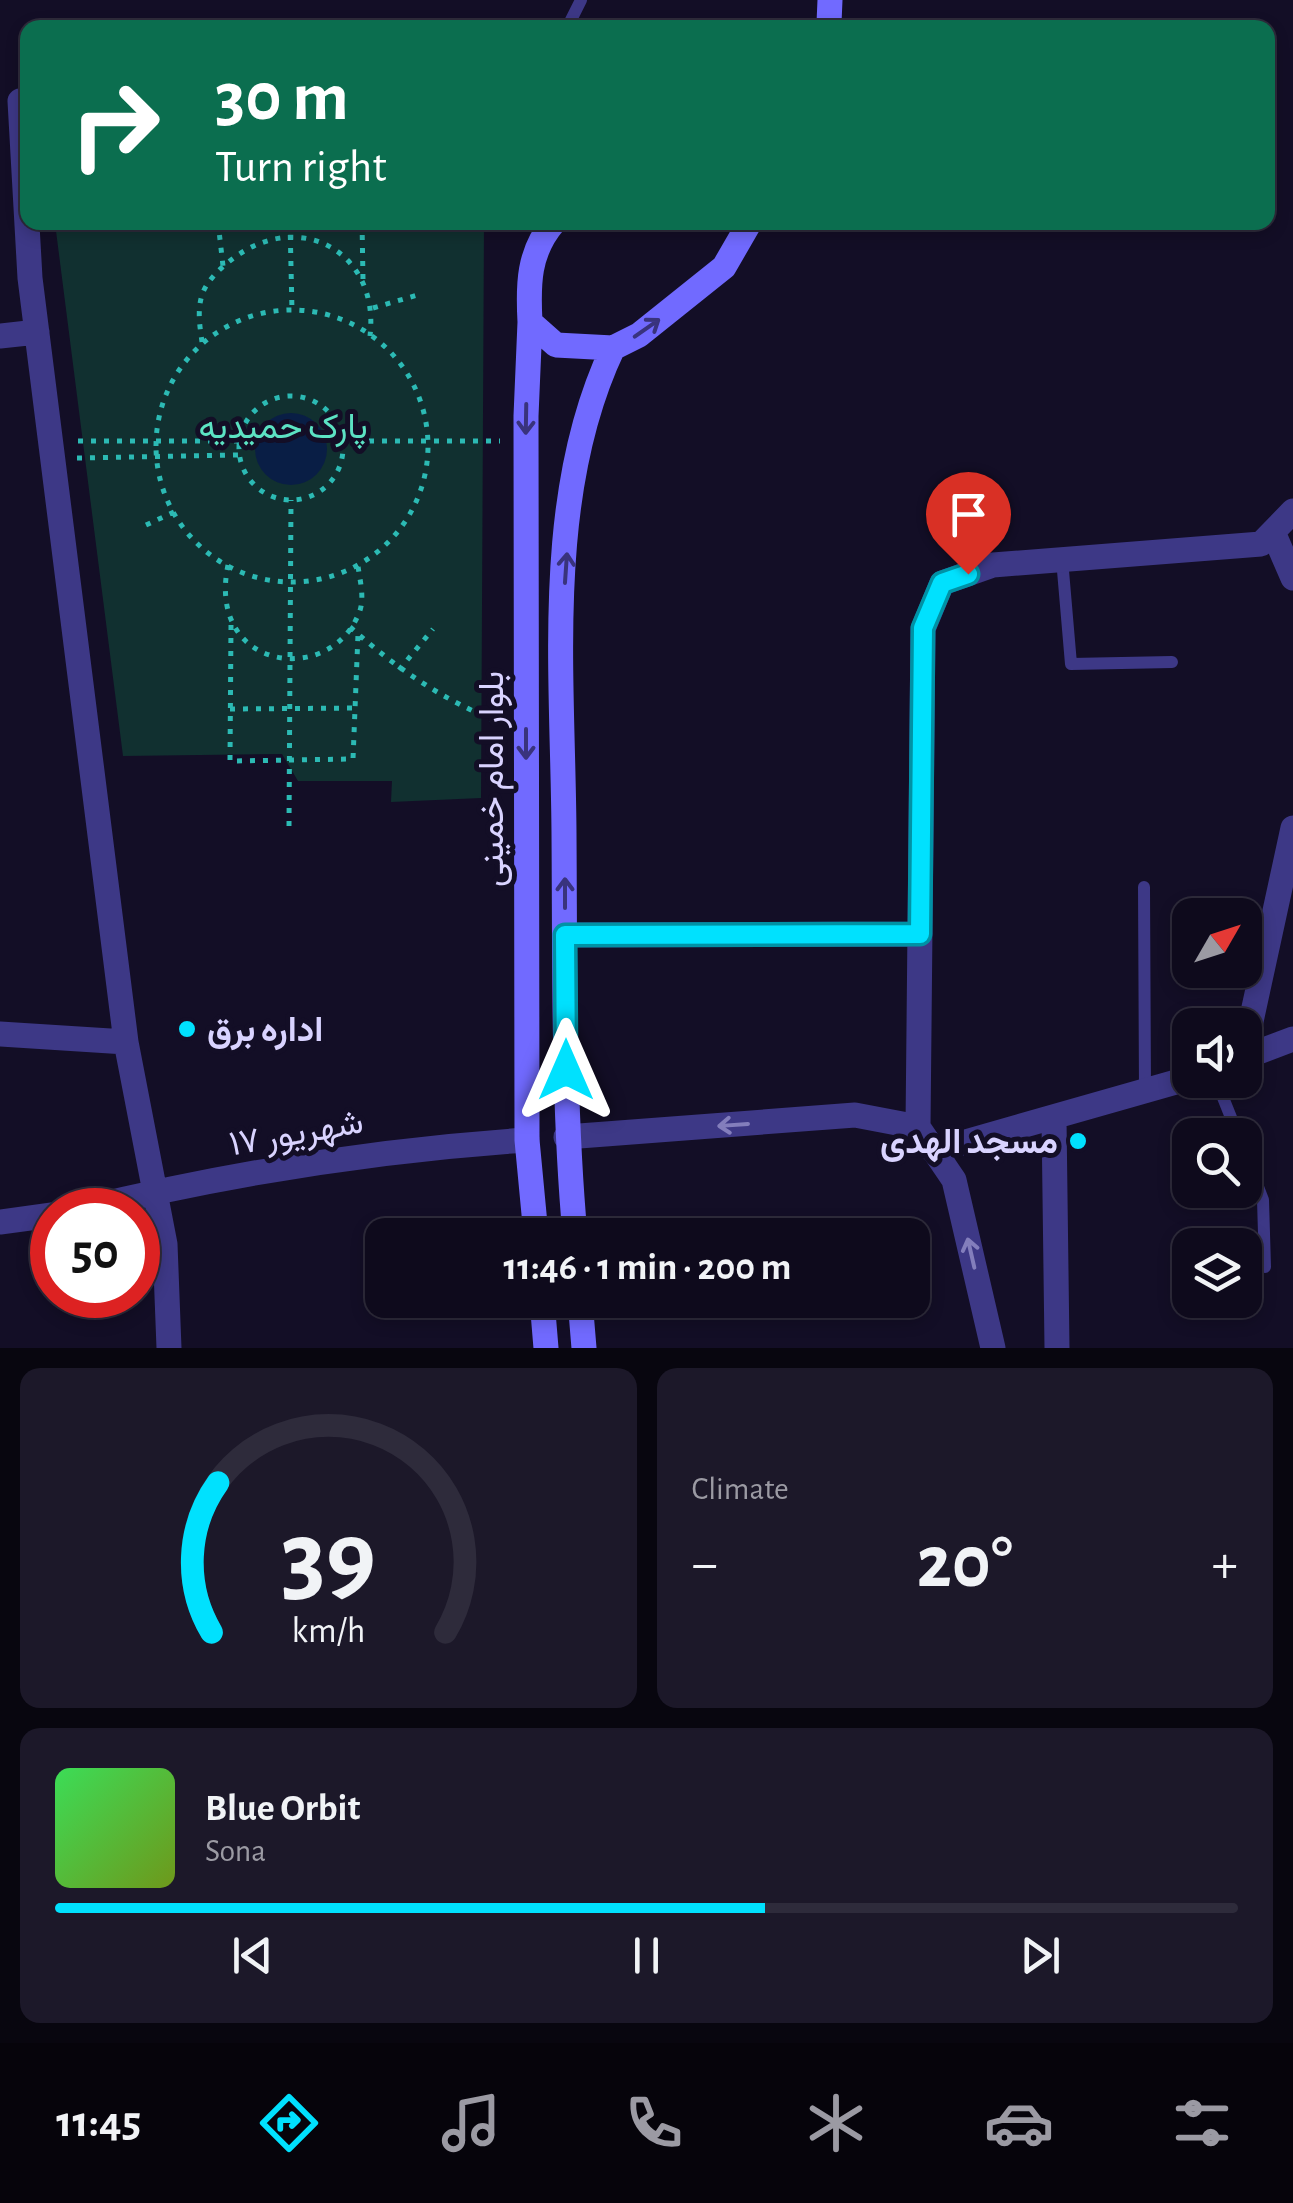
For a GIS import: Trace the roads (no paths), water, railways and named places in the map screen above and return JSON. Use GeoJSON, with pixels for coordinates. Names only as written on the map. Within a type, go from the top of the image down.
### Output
{"type":"FeatureCollection","features":[{"type":"Feature","properties":{"kind":"main road","name":"بلوار امام خمینی"},"geometry":{"type":"LineString","coordinates":[[534,1218],[526,1140],[528,274],[547,230]]}},
{"type":"Feature","properties":{"kind":"main road"},"geometry":{"type":"LineString","coordinates":[[530,322],[556,345],[613,348],[639,335],[724,268],[745,230]]}},
{"type":"Feature","properties":{"kind":"main road","name":"بلوار امام خمینی"},"geometry":{"type":"LineString","coordinates":[[573,1218],[566,1138],[562,620],[570,494],[588,400],[613,348]]}},
{"type":"Feature","properties":{"kind":"main road"},"geometry":{"type":"LineString","coordinates":[[544,1318],[546,1348]]}},
{"type":"Feature","properties":{"kind":"main road"},"geometry":{"type":"LineString","coordinates":[[582,1318],[584,1348]]}},
{"type":"Feature","properties":{"kind":"street"},"geometry":{"type":"LineString","coordinates":[[16,99],[13,213],[36,332],[126,1042],[152,1188]]}},
{"type":"Feature","properties":{"kind":"street"},"geometry":{"type":"LineString","coordinates":[[0,336],[36,332]]}},
{"type":"Feature","properties":{"kind":"street"},"geometry":{"type":"LineString","coordinates":[[993,1348],[954,1180],[918,1128],[923,628],[942,583],[993,564],[1261,544],[1293,511]]}},
{"type":"Feature","properties":{"kind":"street"},"geometry":{"type":"LineString","coordinates":[[1272,532],[1293,578]]}},
{"type":"Feature","properties":{"kind":"street"},"geometry":{"type":"LineString","coordinates":[[1254,1008],[1293,828]]}},
{"type":"Feature","properties":{"kind":"street"},"geometry":{"type":"LineString","coordinates":[[565,935],[920,934]]}},
{"type":"Feature","properties":{"kind":"street"},"geometry":{"type":"LineString","coordinates":[[0,1034],[126,1042]]}},
{"type":"Feature","properties":{"kind":"street"},"geometry":{"type":"LineString","coordinates":[[1262,1051],[1293,1039]]}},
{"type":"Feature","properties":{"kind":"street"},"geometry":{"type":"LineString","coordinates":[[934,1151],[1172,1083]]}},
{"type":"Feature","properties":{"kind":"street"},"geometry":{"type":"LineString","coordinates":[[566,1138],[856,1115],[918,1128]]}},
{"type":"Feature","properties":{"kind":"street"},"geometry":{"type":"LineString","coordinates":[[1054,1118],[1057,1348]]}},
{"type":"Feature","properties":{"kind":"street","name":"۱۷ شهریور"},"geometry":{"type":"LineString","coordinates":[[160,1191],[410,1148],[526,1140]]}},
{"type":"Feature","properties":{"kind":"street"},"geometry":{"type":"LineString","coordinates":[[0,1222],[30,1218]]}},
{"type":"Feature","properties":{"kind":"street"},"geometry":{"type":"LineString","coordinates":[[160,1222],[165,1244],[169,1348]]}},
{"type":"Feature","properties":{"kind":"lane"},"geometry":{"type":"LineString","coordinates":[[1062,559],[1071,664],[1172,662]]}},
{"type":"Feature","properties":{"kind":"lane"},"geometry":{"type":"LineString","coordinates":[[1144,887],[1145,1091]]}},
{"type":"Feature","properties":{"kind":"lane"},"geometry":{"type":"LineString","coordinates":[[1262,1197],[1265,1267]]}},
{"type":"Feature","properties":{"kind":"water"},"geometry":{"type":"Polygon","coordinates":[[[291,413],[316,424],[327,449],[316,474],[291,485],[266,474],[255,449],[266,424],[291,413]]]}},
{"type":"Feature","properties":{"kind":"place","name":"اداره برق"},"geometry":{"type":"Point","coordinates":[187,1029]}},
{"type":"Feature","properties":{"kind":"place","name":"مسجد الهدی"},"geometry":{"type":"Point","coordinates":[1078,1141]}},
{"type":"Feature","properties":{"kind":"park label","name":"پارک حمیدیه"},"geometry":{"type":"Point","coordinates":[283,426]}}]}
